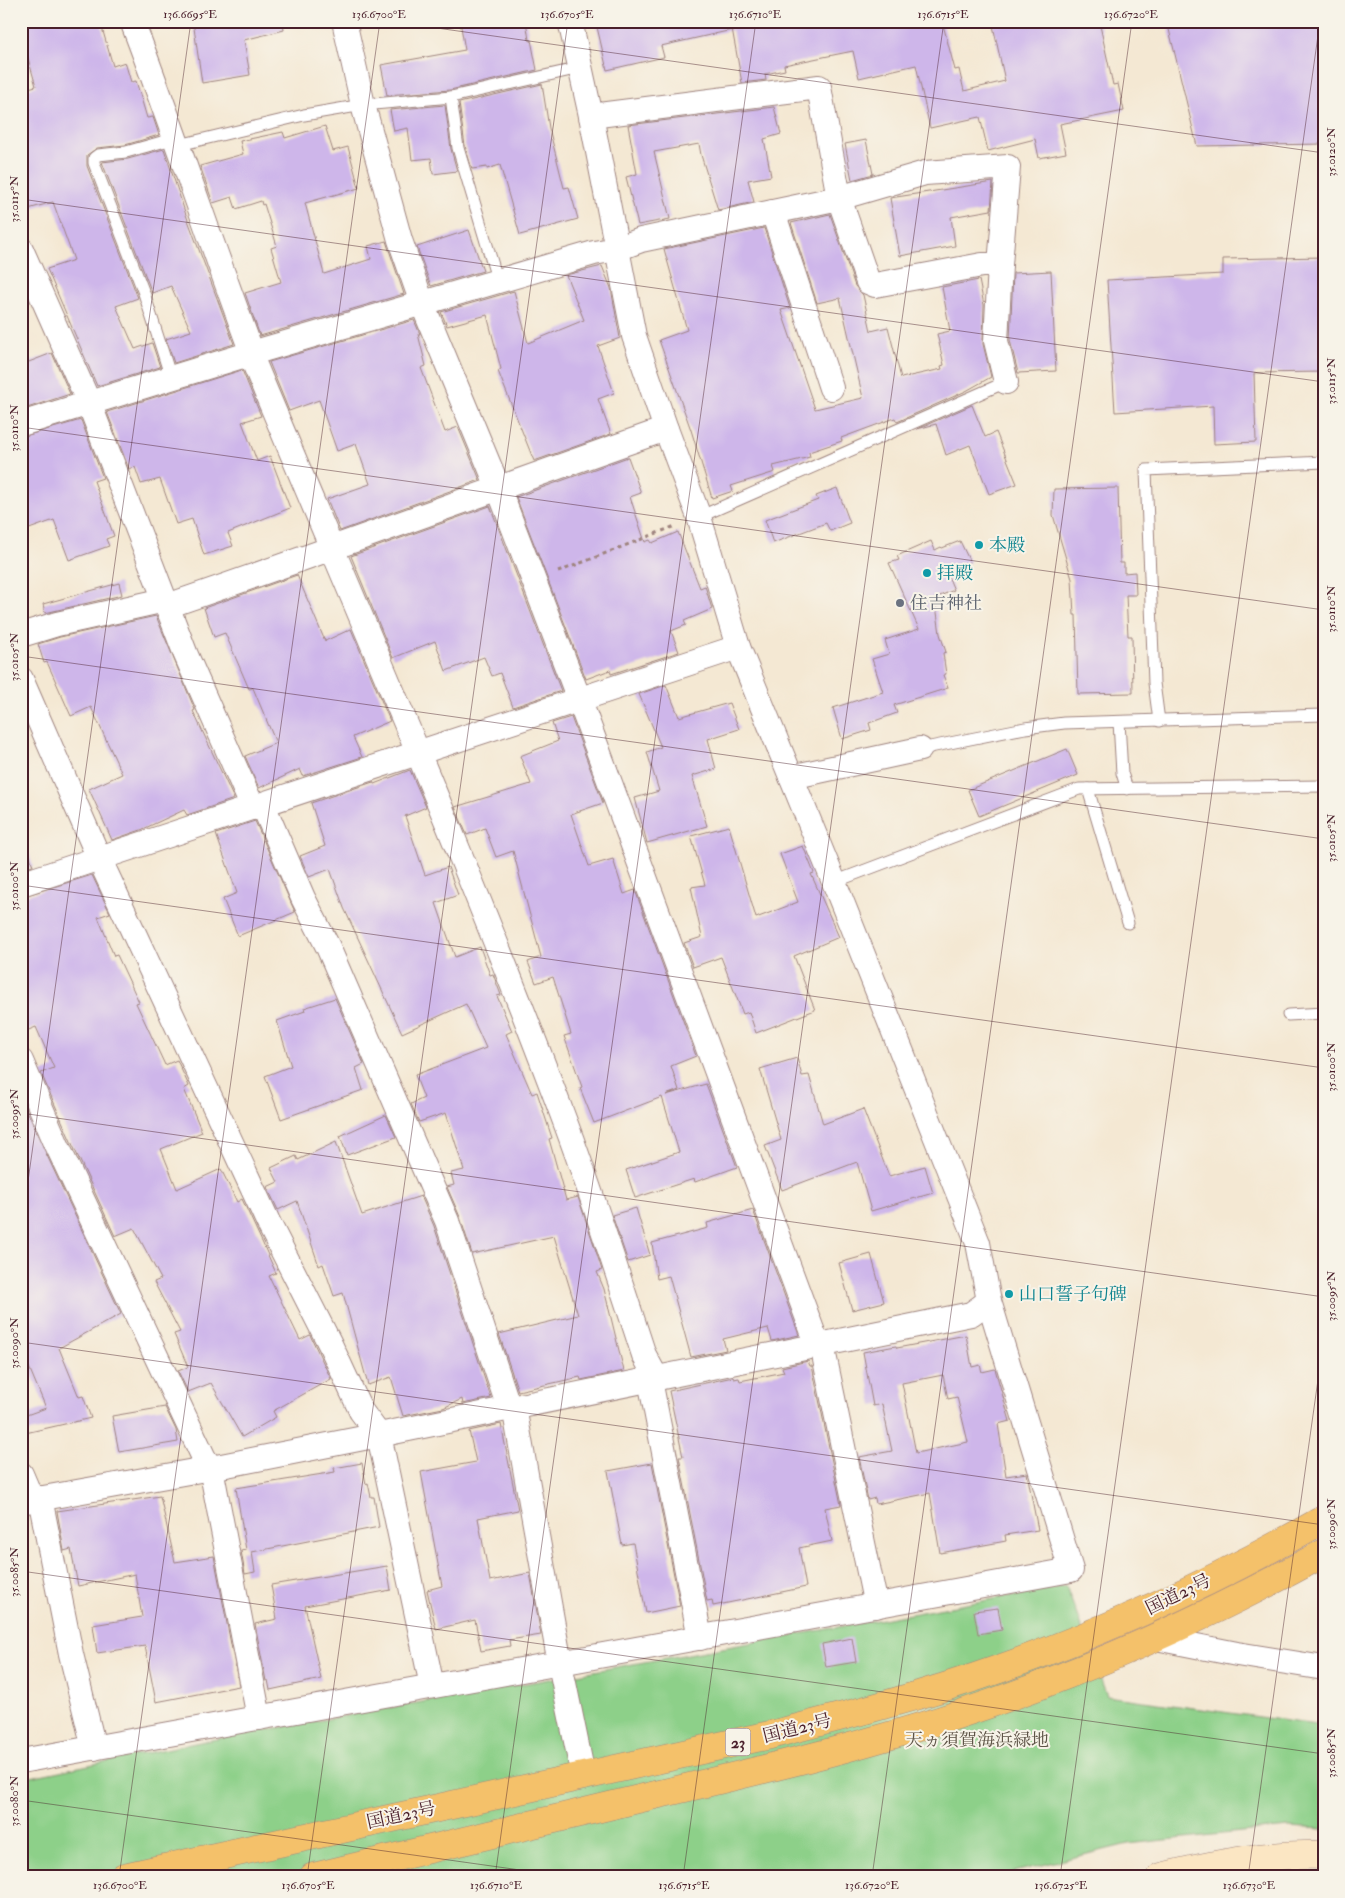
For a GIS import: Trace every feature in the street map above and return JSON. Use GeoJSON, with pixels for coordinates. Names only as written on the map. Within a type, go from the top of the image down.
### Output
{"type":"FeatureCollection","features":[{"type":"Feature","properties":{"kind":"highway","name":"国道23号"},"geometry":{"type":"LineString","coordinates":[[124,1877],[770,1735],[845,1716],[1001,1668],[1136,1614],[1281,1544],[1324,1519]]}},
{"type":"Feature","properties":{"kind":"highway","name":"国道23号"},"geometry":{"type":"LineString","coordinates":[[312,1877],[779,1766],[957,1715],[1021,1692],[1156,1638],[1324,1554]]}},
{"type":"Feature","properties":{"kind":"street"},"geometry":{"type":"LineString","coordinates":[[132,21],[178,142],[249,354],[420,752],[567,1126],[644,1355],[654,1379],[700,1638]]}},
{"type":"Feature","properties":{"kind":"street"},"geometry":{"type":"LineString","coordinates":[[344,21],[363,105],[400,240],[422,303],[534,581],[820,1346],[876,1606]]}},
{"type":"Feature","properties":{"kind":"street"},"geometry":{"type":"LineString","coordinates":[[21,1761],[1071,1570],[989,1301],[978,1243],[738,647],[699,517],[634,336],[591,116],[570,21]]}},
{"type":"Feature","properties":{"kind":"street"},"geometry":{"type":"LineString","coordinates":[[591,116],[819,87],[839,198],[868,282],[876,285],[982,266],[1000,265]]}},
{"type":"Feature","properties":{"kind":"street"},"geometry":{"type":"LineString","coordinates":[[21,424],[249,354],[594,253],[617,249],[641,240],[839,198],[925,173],[1008,166],[996,341],[1006,382]]}},
{"type":"Feature","properties":{"kind":"street"},"geometry":{"type":"LineString","coordinates":[[773,212],[831,388]]}},
{"type":"Feature","properties":{"kind":"street"},"geometry":{"type":"LineString","coordinates":[[21,249],[89,403],[186,655],[258,807],[328,947],[447,1221],[512,1408],[583,1775]]}},
{"type":"Feature","properties":{"kind":"street"},"geometry":{"type":"LineString","coordinates":[[21,635],[57,624],[166,603],[332,550],[498,488],[666,429]]}},
{"type":"Feature","properties":{"kind":"street"},"geometry":{"type":"LineString","coordinates":[[21,884],[738,647]]}},
{"type":"Feature","properties":{"kind":"street"},"geometry":{"type":"LineString","coordinates":[[21,679],[99,858],[270,1226],[330,1344],[361,1411],[379,1435],[432,1686]]}},
{"type":"Feature","properties":{"kind":"street"},"geometry":{"type":"LineString","coordinates":[[791,776],[920,749]]}},
{"type":"Feature","properties":{"kind":"street"},"geometry":{"type":"LineString","coordinates":[[21,1061],[56,1143],[204,1458],[211,1468],[258,1718]]}},
{"type":"Feature","properties":{"kind":"street"},"geometry":{"type":"LineString","coordinates":[[31,1500],[211,1468],[820,1346],[971,1314],[989,1301]]}},
{"type":"Feature","properties":{"kind":"street"},"geometry":{"type":"LineString","coordinates":[[21,1474],[31,1500],[94,1748]]}},
{"type":"Feature","properties":{"kind":"street"},"geometry":{"type":"LineString","coordinates":[[1156,1638],[1237,1654],[1324,1668]]}},
{"type":"Feature","properties":{"kind":"street"},"geometry":{"type":"LineString","coordinates":[[1161,1877],[1247,1859],[1324,1855]]}},
{"type":"Feature","properties":{"kind":"lane"},"geometry":{"type":"LineString","coordinates":[[171,378],[144,293],[94,163],[94,158],[98,155],[126,152],[178,142],[304,115],[363,105],[451,97],[580,68]]}},
{"type":"Feature","properties":{"kind":"lane"},"geometry":{"type":"LineString","coordinates":[[451,97],[458,148],[498,282]]}},
{"type":"Feature","properties":{"kind":"lane"},"geometry":{"type":"LineString","coordinates":[[699,517],[1006,382]]}},
{"type":"Feature","properties":{"kind":"lane"},"geometry":{"type":"LineString","coordinates":[[1159,721],[1154,683],[1146,470],[1324,462]]}},
{"type":"Feature","properties":{"kind":"lane"},"geometry":{"type":"LineString","coordinates":[[920,749],[1025,728],[1064,723],[1324,715]]}},
{"type":"Feature","properties":{"kind":"lane"},"geometry":{"type":"LineString","coordinates":[[1119,722],[1122,773],[1127,789]]}},
{"type":"Feature","properties":{"kind":"lane"},"geometry":{"type":"LineString","coordinates":[[834,882],[1079,789],[1324,786]]}},
{"type":"Feature","properties":{"kind":"lane"},"geometry":{"type":"LineString","coordinates":[[1088,789],[1128,923]]}},
{"type":"Feature","properties":{"kind":"lane"},"geometry":{"type":"LineString","coordinates":[[1288,1015],[1324,1013]]}},
{"type":"Feature","properties":{"kind":"path"},"geometry":{"type":"LineString","coordinates":[[534,581],[699,517]]}},
{"type":"Feature","properties":{"kind":"green space","name":"天ヵ須賀海浜緑地"},"geometry":{"type":"Polygon","coordinates":[[[1066,1586],[1107,1696],[1324,1726],[1324,1829],[1288,1827],[1128,1844],[994,1877],[21,1877],[21,1779],[200,1742],[1066,1586]]]}},
{"type":"Feature","properties":{"kind":"building"},"geometry":{"type":"Polygon","coordinates":[[[21,21],[100,21],[113,66],[125,62],[131,82],[136,81],[147,118],[153,117],[159,135],[125,145],[97,148],[87,155],[87,166],[138,298],[116,306],[135,349],[152,343],[160,367],[97,386],[47,269],[74,260],[53,202],[21,211],[21,90],[36,86],[21,34],[21,21]]]}},
{"type":"Feature","properties":{"kind":"building"},"geometry":{"type":"Polygon","coordinates":[[[193,21],[283,21],[284,30],[244,40],[250,75],[202,83],[193,21]]]}},
{"type":"Feature","properties":{"kind":"building"},"geometry":{"type":"Polygon","coordinates":[[[460,21],[526,21],[537,70],[450,90],[387,95],[381,65],[465,50],[460,21]]]}},
{"type":"Feature","properties":{"kind":"building"},"geometry":{"type":"Polygon","coordinates":[[[622,21],[942,21],[955,70],[959,69],[964,91],[1005,81],[992,21],[1099,21],[1113,85],[1118,84],[1124,111],[1060,124],[1066,153],[1039,158],[1035,139],[988,151],[980,117],[930,128],[916,65],[859,78],[853,51],[784,65],[785,70],[765,74],[766,80],[742,83],[731,23],[732,30],[661,46],[664,57],[607,70],[597,27],[622,21]]]}},
{"type":"Feature","properties":{"kind":"building"},"geometry":{"type":"Polygon","coordinates":[[[1167,21],[1324,21],[1324,144],[1197,146],[1167,21]]]}},
{"type":"Feature","properties":{"kind":"building"},"geometry":{"type":"Polygon","coordinates":[[[542,84],[549,128],[564,188],[569,187],[578,219],[520,235],[500,165],[487,169],[487,167],[472,169],[465,146],[459,103],[542,84]]]}},
{"type":"Feature","properties":{"kind":"building"},"geometry":{"type":"Polygon","coordinates":[[[445,105],[451,149],[457,171],[433,174],[431,158],[412,160],[408,128],[394,131],[390,110],[445,105]]]}},
{"type":"Feature","properties":{"kind":"building"},"geometry":{"type":"Polygon","coordinates":[[[774,107],[781,134],[764,139],[771,176],[748,180],[754,202],[718,210],[699,144],[654,152],[670,219],[638,225],[626,177],[637,174],[628,125],[774,107]]]}},
{"type":"Feature","properties":{"kind":"building"},"geometry":{"type":"Polygon","coordinates":[[[325,126],[333,151],[348,147],[359,188],[305,203],[324,274],[371,259],[368,246],[386,241],[404,294],[260,336],[245,293],[281,282],[271,248],[277,246],[264,204],[262,205],[261,201],[236,209],[232,197],[213,203],[200,166],[243,154],[240,141],[283,132],[285,138],[325,126]]]}},
{"type":"Feature","properties":{"kind":"building"},"geometry":{"type":"Polygon","coordinates":[[[866,140],[873,174],[852,180],[845,144],[866,140]]]}},
{"type":"Feature","properties":{"kind":"building"},"geometry":{"type":"Polygon","coordinates":[[[164,149],[185,212],[234,344],[174,363],[166,339],[191,331],[171,286],[152,293],[102,162],[128,159],[164,149]]]}},
{"type":"Feature","properties":{"kind":"building"},"geometry":{"type":"Polygon","coordinates":[[[993,182],[991,210],[951,217],[955,246],[900,256],[890,198],[993,182]]]}},
{"type":"Feature","properties":{"kind":"building"},"geometry":{"type":"Polygon","coordinates":[[[830,214],[855,286],[863,295],[871,331],[888,327],[901,378],[942,369],[941,366],[944,365],[937,334],[950,331],[942,287],[979,280],[984,305],[983,344],[991,377],[966,391],[897,422],[895,418],[841,438],[842,441],[809,452],[810,457],[773,466],[775,472],[731,486],[733,491],[712,498],[691,430],[659,340],[687,330],[664,249],[764,228],[790,308],[781,310],[815,409],[863,398],[840,298],[817,303],[791,223],[830,214]]]}},
{"type":"Feature","properties":{"kind":"building"},"geometry":{"type":"Polygon","coordinates":[[[469,230],[483,271],[431,286],[417,247],[469,230]]]}},
{"type":"Feature","properties":{"kind":"building"},"geometry":{"type":"Polygon","coordinates":[[[1324,257],[1324,372],[1254,373],[1256,442],[1214,444],[1213,406],[1115,412],[1107,280],[1223,274],[1223,259],[1324,257]]]}},
{"type":"Feature","properties":{"kind":"building"},"geometry":{"type":"Polygon","coordinates":[[[602,266],[611,288],[620,338],[598,346],[614,393],[598,399],[611,434],[534,461],[498,371],[501,369],[487,315],[447,326],[441,312],[514,291],[528,343],[584,320],[566,275],[602,266]]]}},
{"type":"Feature","properties":{"kind":"building"},"geometry":{"type":"Polygon","coordinates":[[[1051,271],[1056,371],[1018,373],[1010,340],[1013,273],[1051,271]]]}},
{"type":"Feature","properties":{"kind":"building"},"geometry":{"type":"Polygon","coordinates":[[[414,320],[420,334],[418,334],[426,366],[421,368],[445,432],[458,427],[480,480],[340,531],[327,499],[370,484],[356,444],[337,451],[319,400],[289,411],[269,362],[414,320]]]}},
{"type":"Feature","properties":{"kind":"building"},"geometry":{"type":"Polygon","coordinates":[[[52,353],[70,394],[21,410],[21,365],[52,353]]]}},
{"type":"Feature","properties":{"kind":"building"},"geometry":{"type":"Polygon","coordinates":[[[242,370],[261,416],[242,422],[257,461],[270,456],[290,508],[228,533],[233,546],[204,555],[192,519],[176,524],[160,479],[141,484],[135,467],[129,469],[107,412],[242,370]]]}},
{"type":"Feature","properties":{"kind":"building"},"geometry":{"type":"Polygon","coordinates":[[[972,405],[985,437],[996,432],[1017,484],[989,494],[970,445],[946,455],[936,424],[917,429],[972,405]]]}},
{"type":"Feature","properties":{"kind":"building"},"geometry":{"type":"Polygon","coordinates":[[[81,420],[103,478],[94,481],[114,536],[106,539],[109,546],[69,560],[54,520],[21,532],[21,437],[81,420]]]}},
{"type":"Feature","properties":{"kind":"building"},"geometry":{"type":"Polygon","coordinates":[[[628,457],[641,493],[630,497],[645,542],[650,540],[652,543],[678,532],[700,588],[705,586],[712,609],[684,621],[686,625],[671,631],[679,652],[611,674],[610,670],[586,679],[516,497],[628,457]]]}},
{"type":"Feature","properties":{"kind":"building"},"geometry":{"type":"Polygon","coordinates":[[[837,488],[850,523],[830,531],[826,523],[773,543],[765,520],[818,500],[816,496],[837,488]]]}},
{"type":"Feature","properties":{"kind":"building"},"geometry":{"type":"Polygon","coordinates":[[[1118,488],[1120,563],[1124,563],[1124,573],[1135,572],[1136,595],[1126,595],[1128,636],[1132,636],[1133,693],[1078,694],[1076,615],[1074,615],[1072,579],[1053,515],[1054,489],[1118,488]]]}},
{"type":"Feature","properties":{"kind":"building"},"geometry":{"type":"Polygon","coordinates":[[[490,506],[561,691],[513,707],[500,673],[492,676],[484,657],[446,671],[435,641],[393,658],[351,556],[490,506]]]}},
{"type":"Feature","properties":{"kind":"building"},"geometry":{"type":"Polygon","coordinates":[[[931,541],[935,550],[960,541],[970,562],[951,571],[953,574],[948,576],[954,590],[935,598],[940,634],[946,652],[943,653],[946,674],[943,675],[948,688],[894,705],[897,713],[869,723],[871,730],[842,739],[833,708],[883,692],[872,659],[889,654],[885,640],[919,629],[889,563],[899,560],[897,556],[931,541]]]}},
{"type":"Feature","properties":{"kind":"building"},"geometry":{"type":"Polygon","coordinates":[[[297,575],[325,641],[351,629],[390,721],[353,737],[362,757],[303,776],[300,769],[259,788],[245,756],[276,743],[253,688],[249,689],[225,633],[214,637],[204,608],[297,575]]]}},
{"type":"Feature","properties":{"kind":"building"},"geometry":{"type":"Polygon","coordinates":[[[119,583],[122,595],[45,613],[43,604],[119,583]]]}},
{"type":"Feature","properties":{"kind":"building"},"geometry":{"type":"Polygon","coordinates":[[[156,616],[195,710],[193,711],[234,799],[187,815],[184,810],[141,830],[112,840],[89,789],[122,774],[91,707],[71,716],[47,662],[44,663],[38,644],[60,637],[156,616]]]}},
{"type":"Feature","properties":{"kind":"building"},"geometry":{"type":"Polygon","coordinates":[[[666,685],[679,717],[729,703],[739,729],[708,739],[716,769],[692,776],[707,826],[647,843],[635,798],[659,791],[647,752],[661,747],[639,694],[666,685]]]}},
{"type":"Feature","properties":{"kind":"building"},"geometry":{"type":"Polygon","coordinates":[[[571,717],[603,803],[571,814],[589,866],[613,859],[624,894],[635,890],[696,1056],[671,1066],[679,1090],[666,1095],[706,1084],[737,1167],[695,1182],[694,1179],[635,1198],[626,1170],[679,1152],[662,1097],[594,1123],[580,1088],[582,1087],[564,1036],[571,1034],[553,977],[536,983],[528,962],[541,957],[513,851],[496,857],[485,828],[467,835],[455,807],[531,784],[520,756],[558,741],[552,723],[571,717]]]}},
{"type":"Feature","properties":{"kind":"building"},"geometry":{"type":"Polygon","coordinates":[[[1067,749],[1078,775],[979,816],[968,790],[1067,749]]]}},
{"type":"Feature","properties":{"kind":"building"},"geometry":{"type":"Polygon","coordinates":[[[410,770],[426,807],[405,816],[425,875],[448,867],[458,895],[436,903],[455,957],[480,947],[490,975],[493,974],[501,995],[497,996],[512,1031],[506,1034],[532,1094],[537,1092],[552,1138],[549,1139],[566,1200],[578,1197],[594,1245],[602,1270],[597,1272],[604,1289],[624,1371],[581,1380],[580,1377],[518,1391],[499,1334],[578,1315],[554,1236],[472,1254],[460,1217],[447,1187],[454,1185],[451,1173],[464,1170],[446,1113],[419,1122],[411,1104],[424,1098],[415,1075],[486,1048],[466,1004],[402,1033],[344,908],[330,869],[309,877],[300,856],[325,846],[311,803],[373,782],[374,784],[410,770]]]}},
{"type":"Feature","properties":{"kind":"building"},"geometry":{"type":"Polygon","coordinates":[[[255,821],[295,912],[238,936],[223,899],[237,893],[216,834],[255,821]]]}},
{"type":"Feature","properties":{"kind":"building"},"geometry":{"type":"Polygon","coordinates":[[[729,826],[756,918],[798,902],[780,854],[803,846],[814,873],[811,874],[839,937],[794,956],[815,1010],[756,1033],[749,1012],[743,1014],[721,957],[693,967],[684,943],[702,937],[691,887],[705,885],[691,836],[729,826]]]}},
{"type":"Feature","properties":{"kind":"building"},"geometry":{"type":"Polygon","coordinates":[[[26,844],[33,866],[21,869],[21,845],[26,844]]]}},
{"type":"Feature","properties":{"kind":"building"},"geometry":{"type":"Polygon","coordinates":[[[92,875],[110,913],[98,917],[114,956],[117,955],[139,1002],[136,1003],[165,1065],[177,1060],[189,1086],[184,1089],[202,1132],[161,1149],[177,1189],[221,1169],[237,1202],[242,1199],[263,1244],[276,1273],[269,1276],[300,1340],[310,1335],[331,1379],[273,1411],[276,1417],[242,1437],[211,1383],[188,1392],[178,1371],[188,1367],[174,1334],[180,1332],[154,1282],[161,1279],[134,1228],[115,1236],[41,1073],[54,1068],[36,1027],[21,1033],[21,897],[92,875]]]}},
{"type":"Feature","properties":{"kind":"building"},"geometry":{"type":"Polygon","coordinates":[[[335,998],[364,1064],[356,1068],[363,1090],[281,1119],[265,1076],[291,1066],[277,1021],[305,1011],[304,1008],[335,998]]]}},
{"type":"Feature","properties":{"kind":"building"},"geometry":{"type":"Polygon","coordinates":[[[797,1058],[802,1076],[809,1075],[823,1124],[863,1109],[889,1176],[925,1166],[933,1193],[871,1211],[857,1162],[782,1190],[765,1146],[781,1140],[760,1069],[797,1058]]]}},
{"type":"Feature","properties":{"kind":"building"},"geometry":{"type":"Polygon","coordinates":[[[21,1097],[121,1314],[59,1348],[79,1397],[83,1396],[91,1418],[21,1434],[21,1417],[46,1408],[21,1348],[21,1097]]]}},
{"type":"Feature","properties":{"kind":"building"},"geometry":{"type":"Polygon","coordinates":[[[386,1115],[396,1137],[347,1155],[340,1136],[386,1115]]]}},
{"type":"Feature","properties":{"kind":"building"},"geometry":{"type":"Polygon","coordinates":[[[336,1142],[362,1215],[421,1196],[434,1226],[491,1398],[463,1404],[462,1399],[443,1408],[403,1416],[391,1377],[368,1385],[343,1293],[334,1296],[323,1264],[319,1266],[297,1201],[278,1210],[267,1187],[278,1182],[271,1168],[296,1156],[298,1160],[336,1142]]]}},
{"type":"Feature","properties":{"kind":"building"},"geometry":{"type":"Polygon","coordinates":[[[636,1208],[650,1255],[628,1262],[612,1215],[636,1208]]]}},
{"type":"Feature","properties":{"kind":"building"},"geometry":{"type":"Polygon","coordinates":[[[753,1210],[799,1335],[772,1341],[768,1328],[723,1339],[726,1350],[691,1357],[669,1276],[657,1279],[652,1243],[708,1228],[707,1223],[753,1210]]]}},
{"type":"Feature","properties":{"kind":"building"},"geometry":{"type":"Polygon","coordinates":[[[871,1254],[884,1302],[852,1310],[839,1263],[871,1254]]]}},
{"type":"Feature","properties":{"kind":"building"},"geometry":{"type":"Polygon","coordinates":[[[966,1335],[972,1367],[980,1365],[982,1372],[995,1369],[1010,1421],[998,1424],[1006,1476],[1027,1473],[1038,1530],[1005,1535],[1006,1541],[940,1553],[930,1493],[876,1504],[875,1498],[868,1500],[859,1457],[892,1451],[882,1404],[873,1406],[863,1352],[896,1346],[897,1348],[966,1335]],[[943,1375],[902,1383],[916,1453],[968,1442],[957,1397],[948,1399],[943,1375]]]}},
{"type":"Feature","properties":{"kind":"building"},"geometry":{"type":"Polygon","coordinates":[[[808,1361],[810,1366],[812,1366],[841,1505],[825,1508],[832,1541],[799,1548],[806,1587],[713,1606],[712,1600],[707,1601],[679,1457],[683,1457],[669,1391],[733,1377],[734,1379],[739,1378],[740,1381],[784,1372],[782,1367],[808,1361]]]}},
{"type":"Feature","properties":{"kind":"building"},"geometry":{"type":"Polygon","coordinates":[[[165,1407],[176,1430],[178,1442],[119,1452],[112,1416],[165,1407]]]}},
{"type":"Feature","properties":{"kind":"building"},"geometry":{"type":"Polygon","coordinates":[[[501,1424],[518,1510],[478,1518],[490,1581],[530,1573],[541,1635],[509,1640],[510,1646],[481,1651],[475,1620],[436,1629],[427,1590],[442,1586],[421,1472],[476,1462],[469,1431],[501,1424]]]}},
{"type":"Feature","properties":{"kind":"building"},"geometry":{"type":"Polygon","coordinates":[[[362,1463],[366,1484],[368,1483],[371,1497],[374,1497],[379,1527],[252,1552],[255,1572],[245,1574],[241,1551],[246,1550],[236,1488],[335,1472],[334,1468],[362,1463]]]}},
{"type":"Feature","properties":{"kind":"building"},"geometry":{"type":"Polygon","coordinates":[[[652,1463],[680,1606],[646,1613],[633,1543],[622,1545],[608,1471],[652,1463]]]}},
{"type":"Feature","properties":{"kind":"building"},"geometry":{"type":"Polygon","coordinates":[[[160,1496],[175,1562],[214,1556],[239,1686],[156,1702],[145,1646],[97,1653],[93,1625],[142,1617],[135,1574],[78,1586],[71,1549],[64,1551],[57,1511],[160,1496]]]}},
{"type":"Feature","properties":{"kind":"building"},"geometry":{"type":"Polygon","coordinates":[[[387,1566],[391,1590],[305,1606],[321,1679],[270,1690],[268,1680],[266,1681],[255,1624],[277,1619],[271,1585],[387,1566]]]}},
{"type":"Feature","properties":{"kind":"building"},"geometry":{"type":"Polygon","coordinates":[[[998,1608],[1002,1630],[978,1634],[974,1611],[998,1608]]]}},
{"type":"Feature","properties":{"kind":"building"},"geometry":{"type":"Polygon","coordinates":[[[852,1638],[856,1662],[826,1667],[822,1644],[852,1638]]]}},
{"type":"Feature","properties":{"kind":"place","name":"本殿"},"geometry":{"type":"Point","coordinates":[979,545]}},
{"type":"Feature","properties":{"kind":"place","name":"拝殿"},"geometry":{"type":"Point","coordinates":[927,573]}},
{"type":"Feature","properties":{"kind":"place","name":"住吉神社"},"geometry":{"type":"Point","coordinates":[900,603]}},
{"type":"Feature","properties":{"kind":"place","name":"山口誓子句碑"},"geometry":{"type":"Point","coordinates":[1009,1294]}}]}
